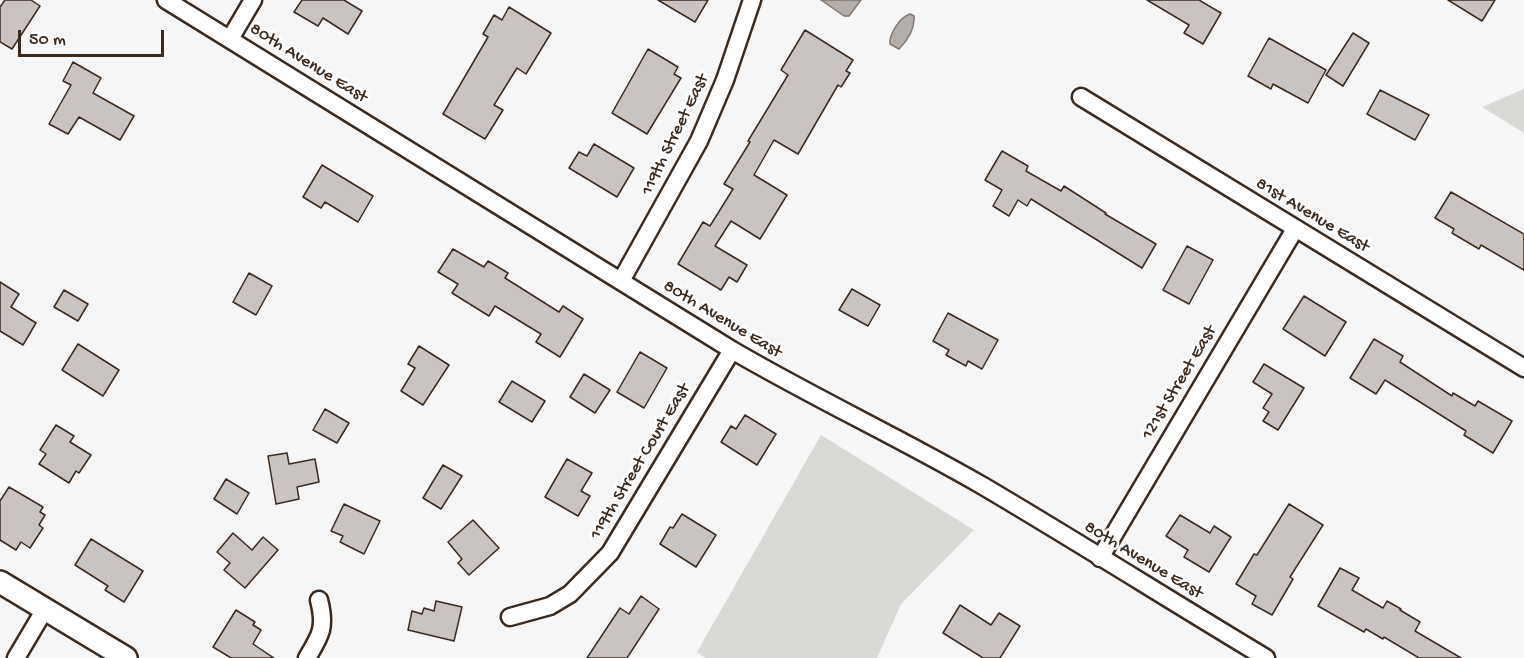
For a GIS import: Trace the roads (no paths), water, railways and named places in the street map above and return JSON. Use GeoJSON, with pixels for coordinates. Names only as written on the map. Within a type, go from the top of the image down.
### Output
{"type":"FeatureCollection","features":[{"type":"Feature","properties":{"kind":"street","name":"80th Avenue East"},"geometry":{"type":"LineString","coordinates":[[166,0],[732,350],[781,379],[855,416],[982,486],[1266,658]]}},
{"type":"Feature","properties":{"kind":"street"},"geometry":{"type":"LineString","coordinates":[[230,39],[253,0]]}},
{"type":"Feature","properties":{"kind":"street","name":"119th Street East"},"geometry":{"type":"LineString","coordinates":[[621,281],[699,141],[726,78],[752,0]]}},
{"type":"Feature","properties":{"kind":"street","name":"81st Avenue East"},"geometry":{"type":"LineString","coordinates":[[1081,97],[1524,368]]}},
{"type":"Feature","properties":{"kind":"street","name":"121st Street East"},"geometry":{"type":"LineString","coordinates":[[1100,558],[1295,229]]}},
{"type":"Feature","properties":{"kind":"street","name":"119th Street Court East"},"geometry":{"type":"LineString","coordinates":[[510,617],[549,606],[570,594],[610,553],[732,350]]}},
{"type":"Feature","properties":{"kind":"street"},"geometry":{"type":"LineString","coordinates":[[0,582],[126,658]]}},
{"type":"Feature","properties":{"kind":"street"},"geometry":{"type":"LineString","coordinates":[[307,658],[319,639],[324,619],[319,600]]}},
{"type":"Feature","properties":{"kind":"street"},"geometry":{"type":"LineString","coordinates":[[16,658],[45,609]]}}]}
